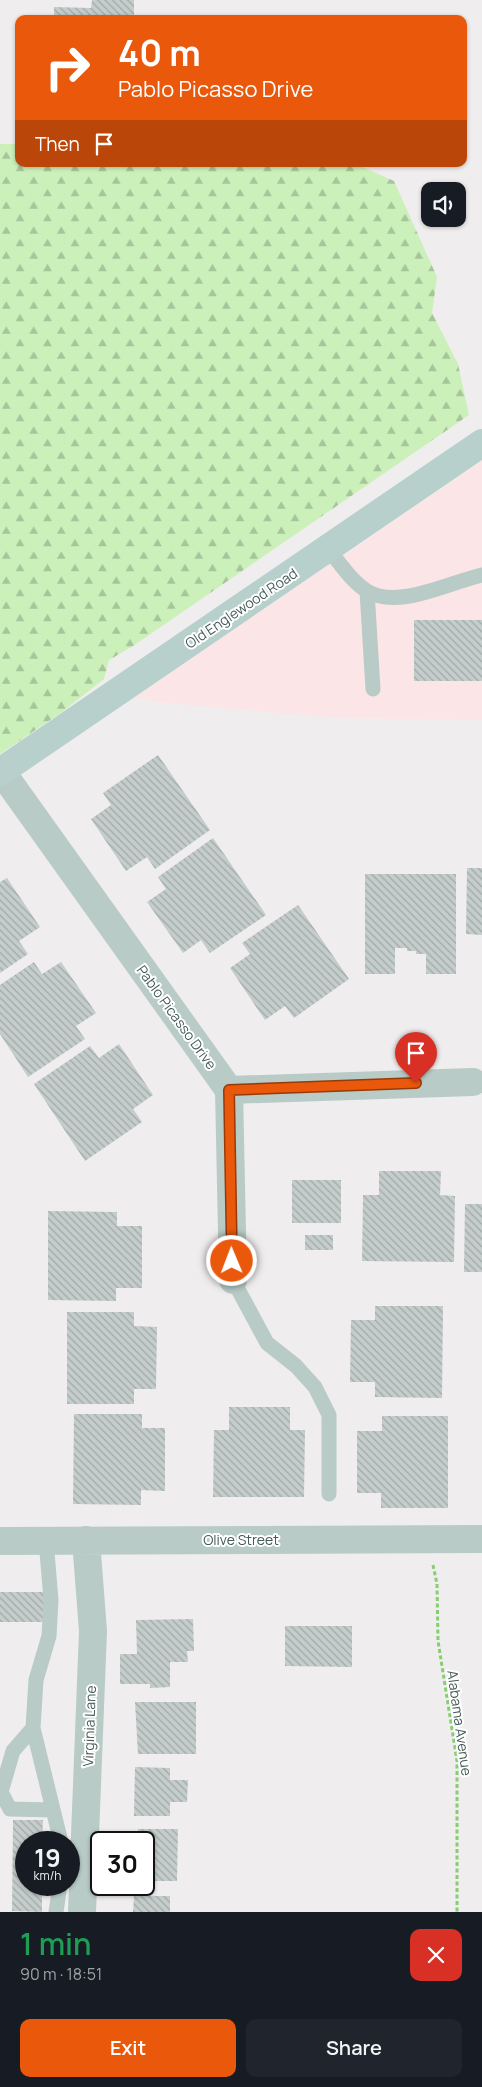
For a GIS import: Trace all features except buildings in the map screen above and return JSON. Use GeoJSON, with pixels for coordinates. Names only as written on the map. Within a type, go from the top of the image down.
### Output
{"type":"FeatureCollection","features":[{"type":"Feature","properties":{"kind":"street","name":"Old Englewood Road"},"geometry":{"type":"LineString","coordinates":[[0,772],[482,443]]}},
{"type":"Feature","properties":{"kind":"street","name":"Pablo Picasso Drive"},"geometry":{"type":"LineString","coordinates":[[0,772],[229,1090]]}},
{"type":"Feature","properties":{"kind":"street"},"geometry":{"type":"LineString","coordinates":[[233,1280],[229,1090],[472,1082]]}},
{"type":"Feature","properties":{"kind":"street","name":"Olive Street"},"geometry":{"type":"LineString","coordinates":[[0,1541],[482,1539]]}},
{"type":"Feature","properties":{"kind":"street","name":"Virginia Lane"},"geometry":{"type":"LineString","coordinates":[[82,1912],[93,1631],[86,1540]]}},
{"type":"Feature","properties":{"kind":"lane"},"geometry":{"type":"LineString","coordinates":[[328,549],[352,579],[367,591],[381,596],[403,597],[482,575]]}},
{"type":"Feature","properties":{"kind":"lane"},"geometry":{"type":"LineString","coordinates":[[367,591],[373,689]]}},
{"type":"Feature","properties":{"kind":"lane"},"geometry":{"type":"LineString","coordinates":[[233,1280],[267,1343],[296,1366],[315,1387],[329,1415],[329,1494]]}},
{"type":"Feature","properties":{"kind":"lane"},"geometry":{"type":"LineString","coordinates":[[46,1540],[51,1600],[49,1636],[36,1680],[33,1728],[58,1831]]}},
{"type":"Feature","properties":{"kind":"lane"},"geometry":{"type":"LineString","coordinates":[[33,1728],[13,1751],[1,1792],[10,1809],[53,1810]]}},
{"type":"Feature","properties":{"kind":"lane"},"geometry":{"type":"LineString","coordinates":[[56,1912],[58,1896]]}},
{"type":"Feature","properties":{"kind":"path","name":"Alabama Avenue"},"geometry":{"type":"LineString","coordinates":[[428,1538],[437,1584],[438,1641],[457,1761],[457,1912]]}},
{"type":"Feature","properties":{"kind":"shaded area"},"geometry":{"type":"Polygon","coordinates":[[[482,461],[482,720],[334,718],[158,702],[135,697],[482,461]]]}},
{"type":"Feature","properties":{"kind":"green space"},"geometry":{"type":"Polygon","coordinates":[[[0,144],[15,144],[15,167],[363,167],[394,181],[437,277],[432,313],[458,364],[469,415],[133,646],[109,660],[104,679],[62,712],[0,754],[0,144]]]}},
{"type":"Feature","properties":{"kind":"route"},"geometry":{"type":"LineString","coordinates":[[232,1261],[229,1090],[416,1083]]}}]}
